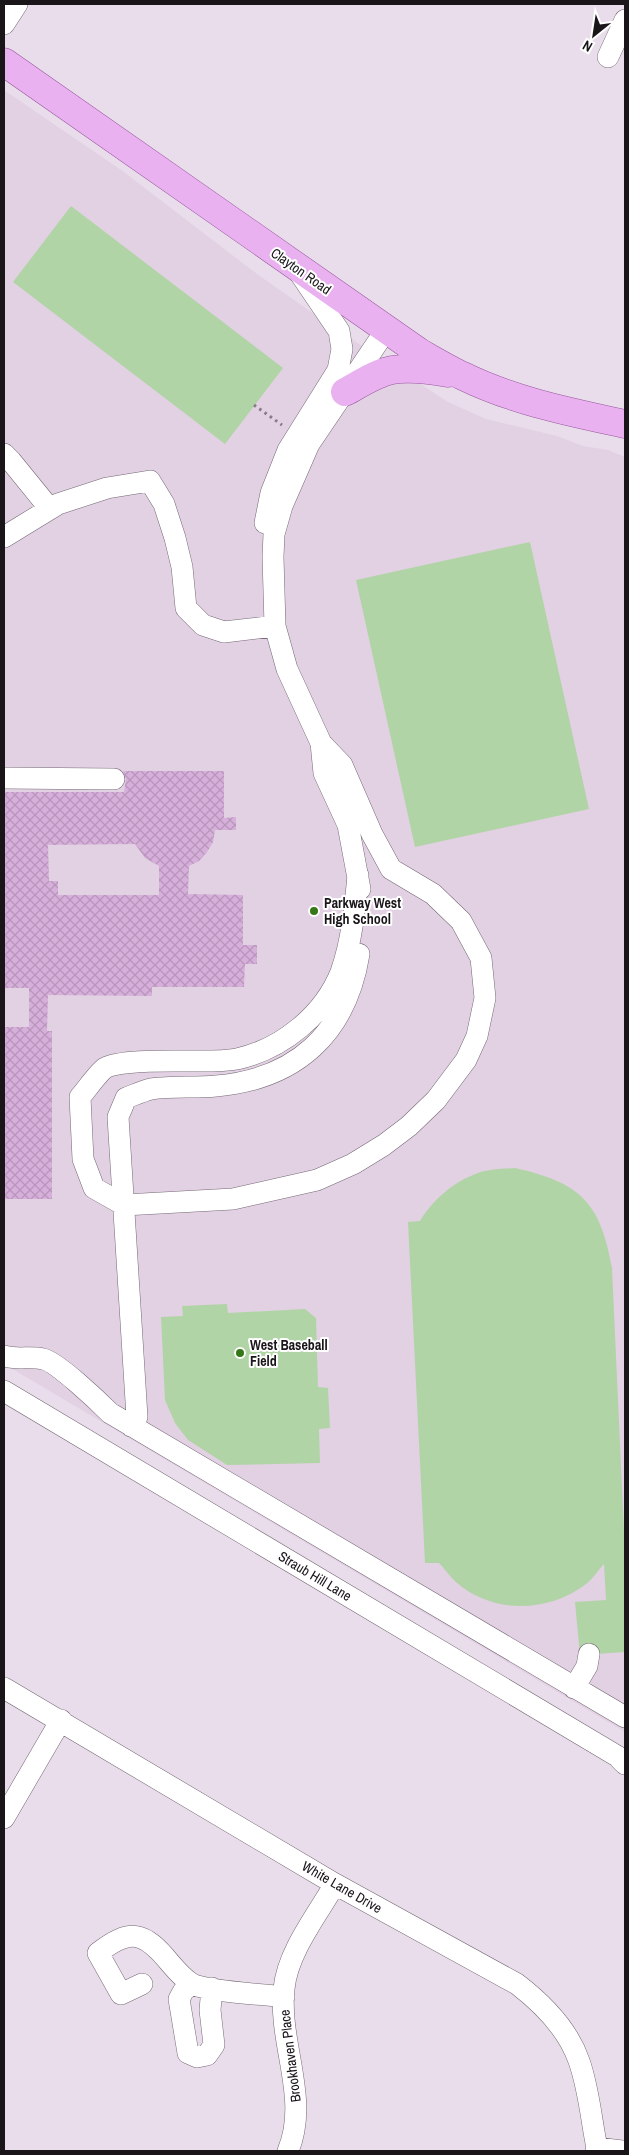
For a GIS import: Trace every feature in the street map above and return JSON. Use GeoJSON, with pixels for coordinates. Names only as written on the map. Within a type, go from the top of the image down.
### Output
{"type":"FeatureCollection","features":[{"type":"Feature","properties":{"kind":"main road","name":"Clayton Road"},"geometry":{"type":"LineString","coordinates":[[4,62],[296,268],[419,352],[462,375],[519,398],[625,424]]}},
{"type":"Feature","properties":{"kind":"main road"},"geometry":{"type":"LineString","coordinates":[[345,392],[373,377],[392,370],[426,369],[462,375]]}},
{"type":"Feature","properties":{"kind":"street"},"geometry":{"type":"LineString","coordinates":[[4,24],[17,4]]}},
{"type":"Feature","properties":{"kind":"street"},"geometry":{"type":"LineString","coordinates":[[608,57],[625,20]]}},
{"type":"Feature","properties":{"kind":"street"},"geometry":{"type":"LineString","coordinates":[[273,557],[264,520],[271,493],[288,450],[338,370],[342,349],[338,331],[296,268]]}},
{"type":"Feature","properties":{"kind":"street"},"geometry":{"type":"LineString","coordinates":[[358,875],[351,936],[340,973],[328,995],[311,1017],[290,1036],[264,1050],[237,1059],[132,1062],[105,1068],[80,1097],[80,1131],[83,1159],[94,1188],[124,1206],[233,1199],[316,1180],[353,1164],[384,1145],[409,1126],[436,1100],[466,1060],[477,1036],[485,998],[481,958],[461,921],[433,894],[391,869],[372,834],[342,765],[321,743],[287,669],[275,626],[274,534],[282,506],[309,444],[386,330]]}},
{"type":"Feature","properties":{"kind":"street"},"geometry":{"type":"LineString","coordinates":[[6,462],[50,509]]}},
{"type":"Feature","properties":{"kind":"street"},"geometry":{"type":"LineString","coordinates":[[4,537],[58,504],[107,488],[150,481],[164,504],[175,538],[182,567],[186,608],[203,625],[224,632],[275,626]]}},
{"type":"Feature","properties":{"kind":"street"},"geometry":{"type":"LineString","coordinates":[[132,1426],[137,1417],[118,1117],[126,1098],[151,1089],[217,1086],[256,1080],[293,1063],[311,1049],[335,1021],[348,997],[362,938],[363,907],[348,825],[324,774],[321,743]]}},
{"type":"Feature","properties":{"kind":"street"},"geometry":{"type":"LineString","coordinates":[[4,778],[114,779]]}},
{"type":"Feature","properties":{"kind":"street"},"geometry":{"type":"LineString","coordinates":[[4,1356],[44,1359],[90,1393],[110,1413],[625,1717]]}},
{"type":"Feature","properties":{"kind":"street","name":"Straub Hill Lane"},"geometry":{"type":"LineString","coordinates":[[4,1391],[617,1756],[625,1764]]}},
{"type":"Feature","properties":{"kind":"street"},"geometry":{"type":"LineString","coordinates":[[574,1688],[587,1666],[589,1654]]}},
{"type":"Feature","properties":{"kind":"street","name":"White Lane Drive"},"geometry":{"type":"LineString","coordinates":[[4,1688],[61,1720],[335,1884],[517,1984],[552,2015],[579,2060],[587,2090],[596,2150]]}},
{"type":"Feature","properties":{"kind":"street"},"geometry":{"type":"LineString","coordinates":[[4,1818],[61,1720]]}},
{"type":"Feature","properties":{"kind":"street","name":"Brookhaven Place"},"geometry":{"type":"LineString","coordinates":[[288,2151],[295,2125],[296,2106],[283,2009],[286,1973],[293,1955],[335,1884]]}},
{"type":"Feature","properties":{"kind":"street"},"geometry":{"type":"LineString","coordinates":[[142,1984],[121,1994],[98,1953],[113,1941],[130,1936],[144,1938],[162,1953],[178,1973],[202,1986],[284,1997]]}},
{"type":"Feature","properties":{"kind":"street"},"geometry":{"type":"LineString","coordinates":[[596,2150],[622,2151]]}},
{"type":"Feature","properties":{"kind":"path"},"geometry":{"type":"LineString","coordinates":[[254,405],[284,426]]}},
{"type":"Feature","properties":{"kind":"shaded area","name":"Parkway West High School"},"geometry":{"type":"Polygon","coordinates":[[[4,90],[124,172],[253,271],[321,319],[448,402],[486,419],[557,436],[583,446],[608,450],[625,457],[625,1732],[4,1364],[4,90]]]}},
{"type":"Feature","properties":{"kind":"green space"},"geometry":{"type":"Polygon","coordinates":[[[71,206],[283,368],[225,444],[13,282],[71,206]]]}},
{"type":"Feature","properties":{"kind":"green space"},"geometry":{"type":"Polygon","coordinates":[[[530,542],[589,809],[415,847],[356,580],[530,542]]]}},
{"type":"Feature","properties":{"kind":"green space"},"geometry":{"type":"Polygon","coordinates":[[[515,1168],[556,1181],[572,1189],[584,1199],[601,1227],[607,1245],[612,1268],[625,1554],[625,1652],[580,1655],[575,1602],[606,1600],[604,1564],[589,1582],[571,1594],[538,1605],[521,1606],[504,1605],[471,1593],[457,1583],[439,1563],[425,1563],[408,1222],[420,1221],[443,1194],[465,1178],[483,1172],[515,1168]]]}},
{"type":"Feature","properties":{"kind":"green space","name":"West Baseball Field"},"geometry":{"type":"Polygon","coordinates":[[[227,1304],[228,1313],[305,1309],[316,1318],[318,1387],[328,1388],[330,1428],[319,1429],[320,1463],[227,1465],[188,1440],[175,1423],[165,1400],[161,1317],[183,1316],[182,1306],[227,1304]]]}},
{"type":"Feature","properties":{"kind":"building"},"geometry":{"type":"Polygon","coordinates":[[[123,771],[224,771],[224,818],[236,817],[236,830],[215,830],[213,842],[207,852],[199,861],[189,866],[188,894],[243,895],[243,945],[257,945],[257,964],[245,964],[244,987],[152,987],[152,996],[48,995],[47,1031],[52,1031],[52,1199],[4,1199],[4,1027],[29,1027],[29,988],[4,988],[4,792],[124,792],[126,779],[123,771]],[[135,844],[48,845],[49,881],[58,881],[58,895],[159,895],[159,866],[145,858],[135,844]]]}},
{"type":"Feature","properties":{"kind":"place","name":"Parkway West High School"},"geometry":{"type":"Point","coordinates":[314,911]}},
{"type":"Feature","properties":{"kind":"place","name":"West Baseball Field"},"geometry":{"type":"Point","coordinates":[240,1353]}}]}
